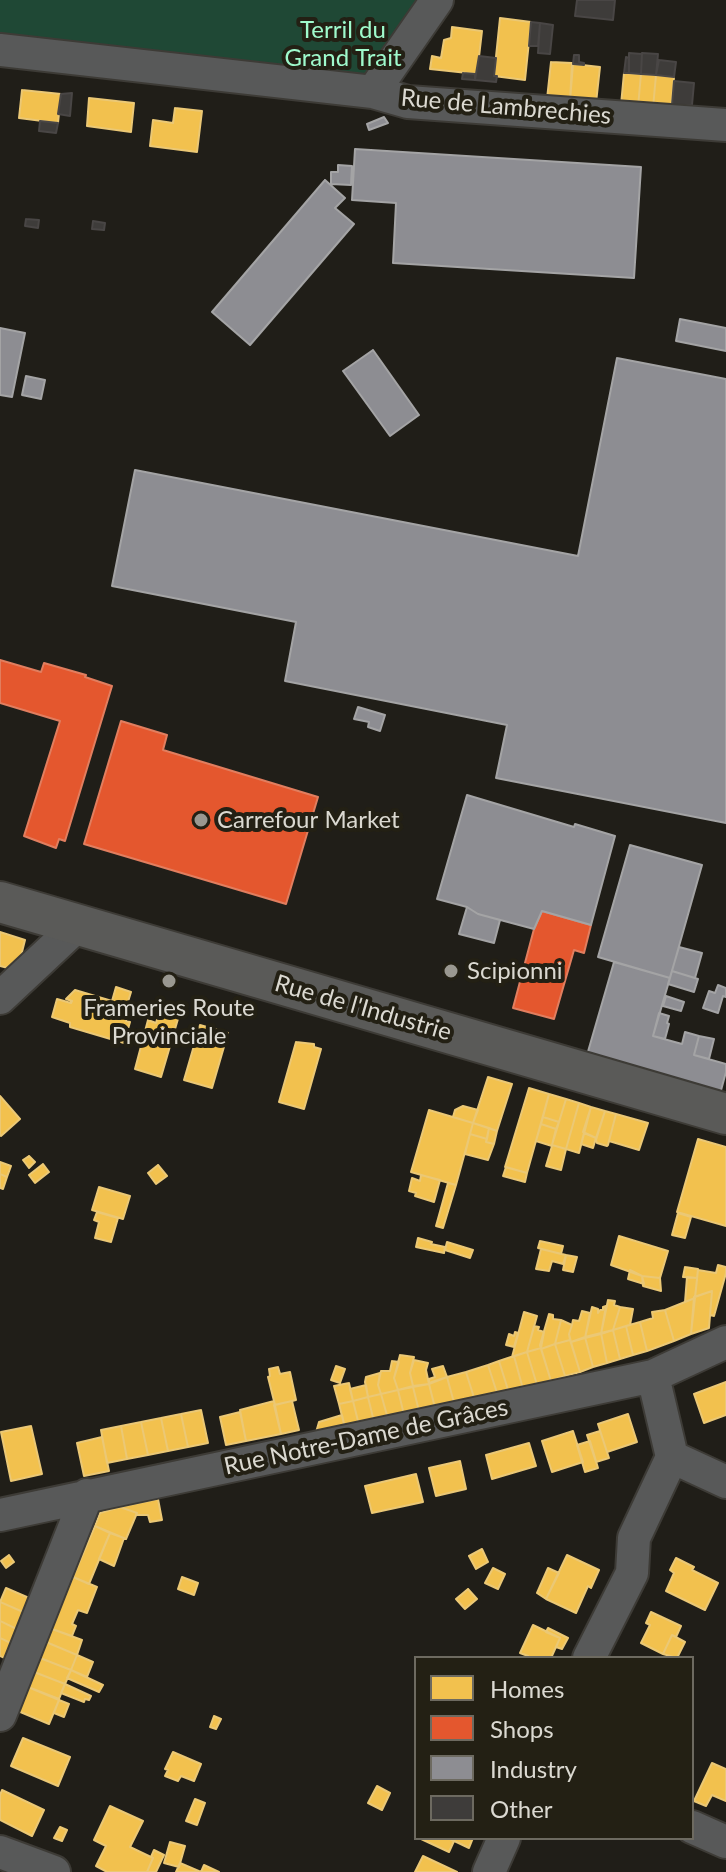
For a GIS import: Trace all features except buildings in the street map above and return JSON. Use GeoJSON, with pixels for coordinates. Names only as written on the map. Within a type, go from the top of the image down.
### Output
{"type":"FeatureCollection","features":[{"type":"Feature","properties":{"kind":"main road","name":"Rue de l'Industrie"},"geometry":{"type":"LineString","coordinates":[[0,902],[726,1114]]}},
{"type":"Feature","properties":{"kind":"street"},"geometry":{"type":"LineString","coordinates":[[373,92],[437,0]]}},
{"type":"Feature","properties":{"kind":"street","name":"Rue de Lambrechies"},"geometry":{"type":"LineString","coordinates":[[0,50],[373,92],[408,102],[726,125]]}},
{"type":"Feature","properties":{"kind":"street"},"geometry":{"type":"LineString","coordinates":[[0,998],[78,925]]}},
{"type":"Feature","properties":{"kind":"street","name":"Rue Notre-Dame de Grâces"},"geometry":{"type":"LineString","coordinates":[[0,1515],[653,1376],[726,1342]]}},
{"type":"Feature","properties":{"kind":"street"},"geometry":{"type":"LineString","coordinates":[[590,1656],[632,1573],[634,1538],[672,1457],[653,1376]]}},
{"type":"Feature","properties":{"kind":"street"},"geometry":{"type":"LineString","coordinates":[[672,1457],[726,1482]]}},
{"type":"Feature","properties":{"kind":"street"},"geometry":{"type":"LineString","coordinates":[[0,1715],[87,1495]]}},
{"type":"Feature","properties":{"kind":"street"},"geometry":{"type":"LineString","coordinates":[[694,1828],[726,1842]]}},
{"type":"Feature","properties":{"kind":"street"},"geometry":{"type":"LineString","coordinates":[[489,1872],[503,1840]]}},
{"type":"Feature","properties":{"kind":"street"},"geometry":{"type":"LineString","coordinates":[[0,1852],[54,1872]]}},
{"type":"Feature","properties":{"kind":"green space","name":"Terril du Grand Trait"},"geometry":{"type":"Polygon","coordinates":[[[0,0],[437,0],[373,92],[0,53],[0,0]]]}},
{"type":"Feature","properties":{"kind":"place","name":"Carrefour Market"},"geometry":{"type":"Point","coordinates":[201,820]}},
{"type":"Feature","properties":{"kind":"place","name":"Scipionni"},"geometry":{"type":"Point","coordinates":[451,971]}},
{"type":"Feature","properties":{"kind":"place","name":"Frameries Route Provinciale"},"geometry":{"type":"Point","coordinates":[169,981]}}]}
